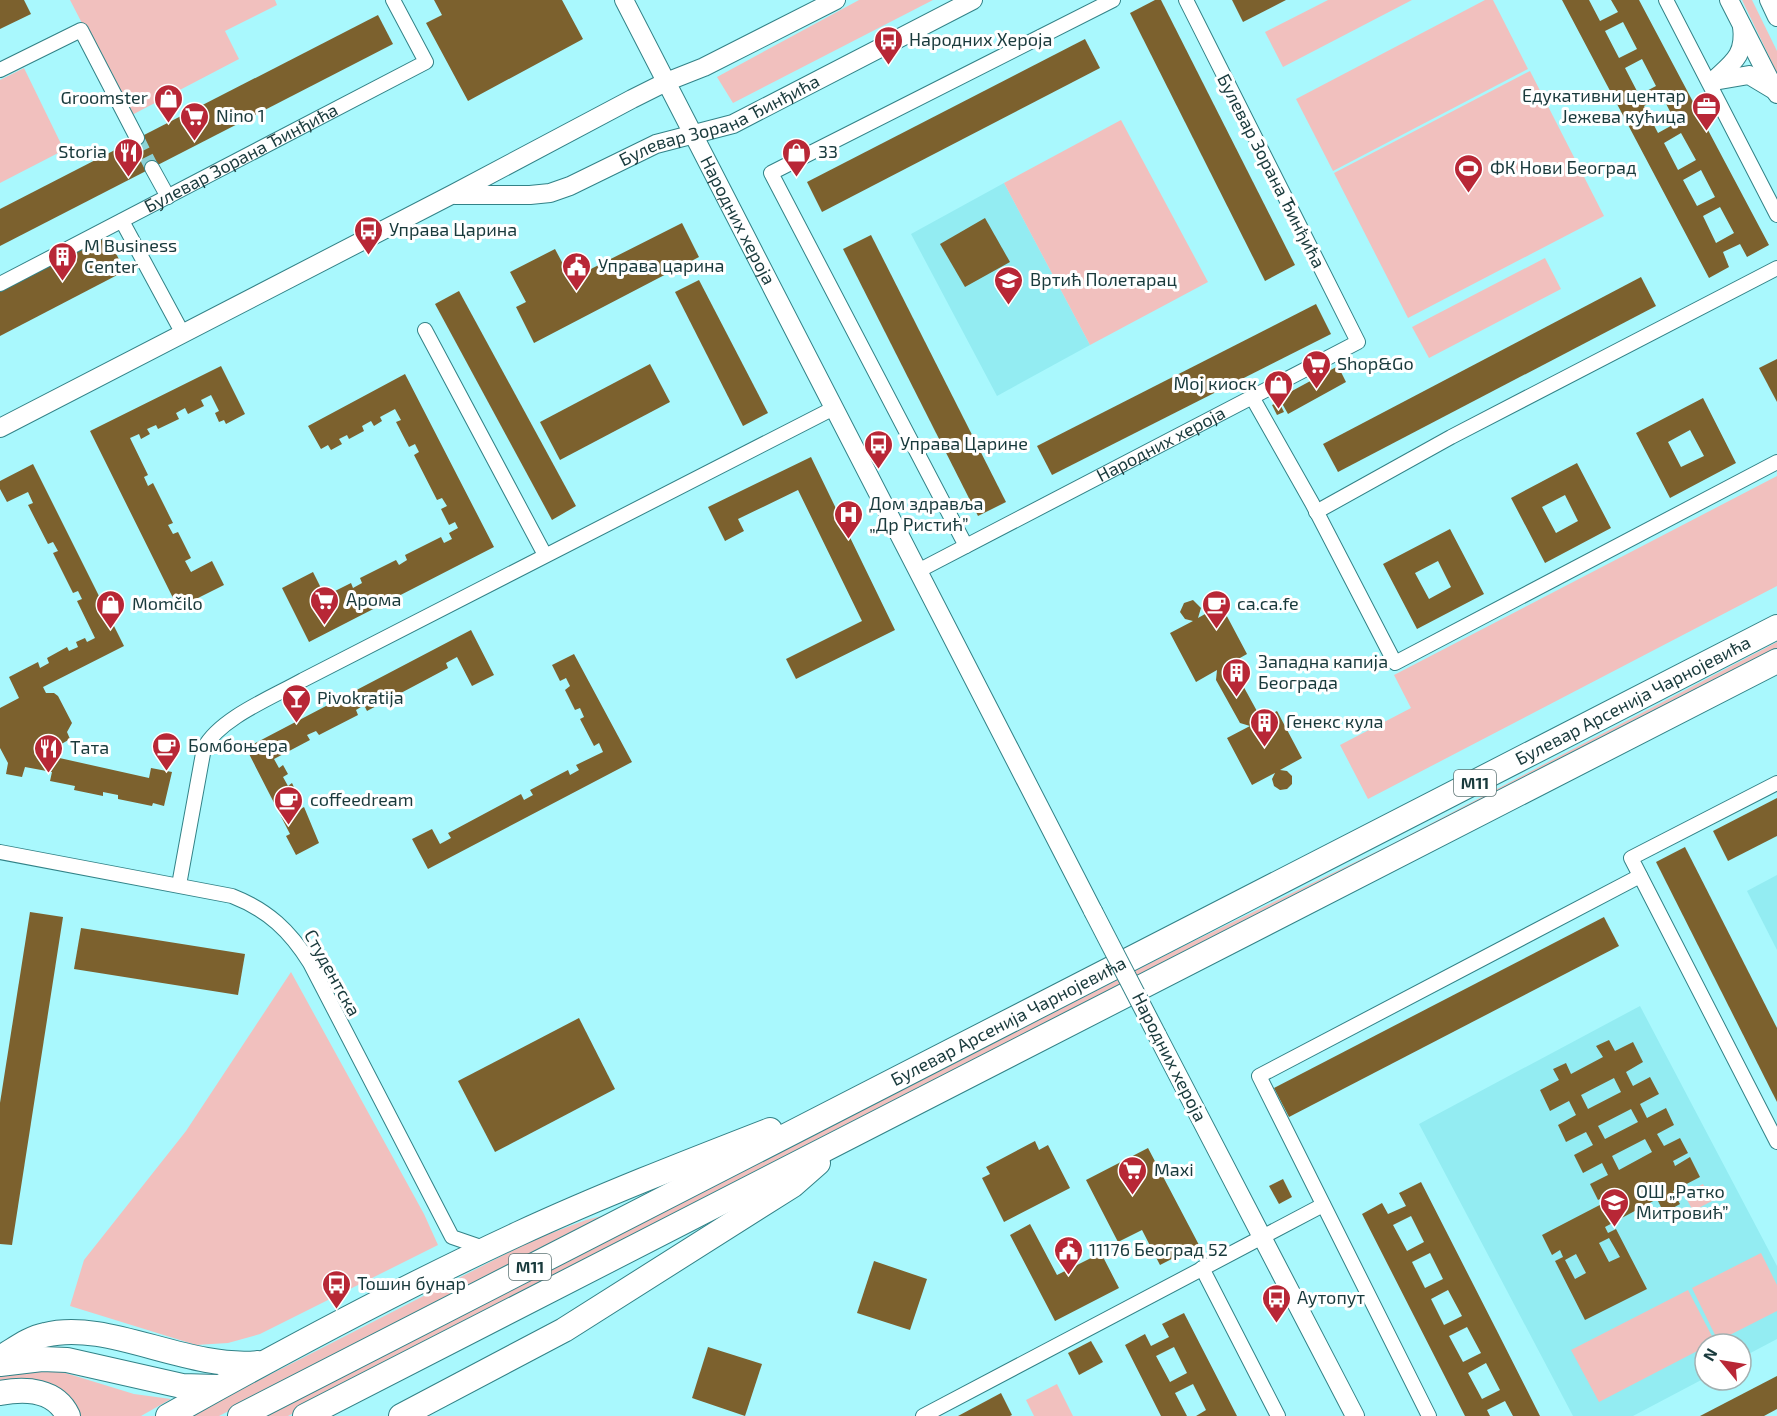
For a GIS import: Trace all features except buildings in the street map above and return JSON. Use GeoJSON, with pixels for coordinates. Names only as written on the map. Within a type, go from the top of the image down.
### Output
{"type":"FeatureCollection","features":[{"type":"Feature","properties":{"kind":"highway","name":"Булевар Арсенија Чарнојевића"},"geometry":{"type":"LineString","coordinates":[[240,1416],[821,1120],[1777,627]]}},
{"type":"Feature","properties":{"kind":"highway","name":"Булевар Арсенија Чарнојевића"},"geometry":{"type":"LineString","coordinates":[[305,1416],[1777,661]]}},
{"type":"Feature","properties":{"kind":"highway"},"geometry":{"type":"LineString","coordinates":[[168,1416],[266,1362],[438,1274],[606,1195],[790,1123],[821,1120]]}},
{"type":"Feature","properties":{"kind":"highway"},"geometry":{"type":"LineString","coordinates":[[400,1416],[564,1330],[617,1298],[793,1185],[817,1165],[829,1148]]}},
{"type":"Feature","properties":{"kind":"highway"},"geometry":{"type":"LineString","coordinates":[[0,1358],[44,1335],[73,1332],[100,1335],[218,1364],[266,1362]]}},
{"type":"Feature","properties":{"kind":"highway"},"geometry":{"type":"LineString","coordinates":[[0,1364],[42,1359],[67,1360],[182,1386],[219,1387]]}},
{"type":"Feature","properties":{"kind":"highway"},"geometry":{"type":"LineString","coordinates":[[0,1393],[35,1391],[52,1397],[64,1407],[68,1416]]}},
{"type":"Feature","properties":{"kind":"street","name":"Булевар Зорана Ђинђића"},"geometry":{"type":"LineString","coordinates":[[0,284],[426,62],[393,0]]}},
{"type":"Feature","properties":{"kind":"street","name":"Народних хероја"},"geometry":{"type":"LineString","coordinates":[[624,0],[1355,1416]]}},
{"type":"Feature","properties":{"kind":"street","name":"Булевар Зорана Ђинђића"},"geometry":{"type":"LineString","coordinates":[[0,428],[453,195],[666,82],[704,68],[836,0]]}},
{"type":"Feature","properties":{"kind":"street","name":"Булевар Зорана Ђинђића"},"geometry":{"type":"LineString","coordinates":[[453,195],[549,193],[570,186],[656,144],[733,124],[973,0]]}},
{"type":"Feature","properties":{"kind":"street"},"geometry":{"type":"LineString","coordinates":[[966,546],[771,173],[1113,0]]}},
{"type":"Feature","properties":{"kind":"street","name":"Булевар Зорана Ђинђића"},"geometry":{"type":"LineString","coordinates":[[1186,0],[1358,342]]}},
{"type":"Feature","properties":{"kind":"street"},"geometry":{"type":"LineString","coordinates":[[1666,0],[1711,83],[1777,215]]}},
{"type":"Feature","properties":{"kind":"street"},"geometry":{"type":"LineString","coordinates":[[1729,0],[1776,93]]}},
{"type":"Feature","properties":{"kind":"street"},"geometry":{"type":"LineString","coordinates":[[1768,0],[1777,16]]}},
{"type":"Feature","properties":{"kind":"street"},"geometry":{"type":"LineString","coordinates":[[1711,83],[1739,56],[1743,46],[1742,25]]}},
{"type":"Feature","properties":{"kind":"street"},"geometry":{"type":"LineString","coordinates":[[0,70],[81,30],[137,138]]}},
{"type":"Feature","properties":{"kind":"street"},"geometry":{"type":"LineString","coordinates":[[1711,83],[1749,75],[1765,82],[1776,93]]}},
{"type":"Feature","properties":{"kind":"street"},"geometry":{"type":"LineString","coordinates":[[152,168],[168,197]]}},
{"type":"Feature","properties":{"kind":"street","name":"Булевар Зорана Ђинђића"},"geometry":{"type":"LineString","coordinates":[[122,221],[183,334]]}},
{"type":"Feature","properties":{"kind":"street"},"geometry":{"type":"LineString","coordinates":[[1316,512],[1451,437],[1777,268]]}},
{"type":"Feature","properties":{"kind":"street"},"geometry":{"type":"LineString","coordinates":[[425,330],[545,555]]}},
{"type":"Feature","properties":{"kind":"street","name":"Народних хероја"},"geometry":{"type":"LineString","coordinates":[[918,571],[1358,342]]}},
{"type":"Feature","properties":{"kind":"street"},"geometry":{"type":"LineString","coordinates":[[1252,397],[1316,512],[1395,663],[1777,462]]}},
{"type":"Feature","properties":{"kind":"street"},"geometry":{"type":"LineString","coordinates":[[179,885],[204,748],[215,732],[303,680],[834,408]]}},
{"type":"Feature","properties":{"kind":"street"},"geometry":{"type":"LineString","coordinates":[[1777,783],[1631,858],[1777,1142]]}},
{"type":"Feature","properties":{"kind":"street","name":"Студентска"},"geometry":{"type":"LineString","coordinates":[[0,852],[179,885],[245,901],[272,917],[291,934],[310,963],[452,1238]]}},
{"type":"Feature","properties":{"kind":"street"},"geometry":{"type":"LineString","coordinates":[[1429,1416],[1258,1076],[1640,876]]}},
{"type":"Feature","properties":{"kind":"street"},"geometry":{"type":"LineString","coordinates":[[923,1416],[1323,1205]]}},
{"type":"Feature","properties":{"kind":"street"},"geometry":{"type":"LineString","coordinates":[[438,1274],[449,1252],[452,1238],[488,1249]]}},
{"type":"Feature","properties":{"kind":"street"},"geometry":{"type":"LineString","coordinates":[[1202,1268],[1278,1416]]}},
{"type":"Feature","properties":{"kind":"shaded area"},"geometry":{"type":"Polygon","coordinates":[[[70,0],[275,0],[277,5],[225,31],[239,59],[130,116],[70,0]]]}},
{"type":"Feature","properties":{"kind":"shaded area"},"geometry":{"type":"Polygon","coordinates":[[[859,0],[933,0],[733,103],[717,77],[859,0]]]}},
{"type":"Feature","properties":{"kind":"shaded area"},"geometry":{"type":"Polygon","coordinates":[[[1328,0],[1412,0],[1283,67],[1265,32],[1328,0]]]}},
{"type":"Feature","properties":{"kind":"shaded area"},"geometry":{"type":"Polygon","coordinates":[[[1485,0],[1493,0],[1528,69],[1333,171],[1296,99],[1485,0]]]}},
{"type":"Feature","properties":{"kind":"shaded area"},"geometry":{"type":"Polygon","coordinates":[[[1742,0],[1752,0],[1777,51],[1777,73],[1742,0]]]}},
{"type":"Feature","properties":{"kind":"shaded area"},"geometry":{"type":"Polygon","coordinates":[[[24,68],[64,150],[0,183],[0,80],[24,68]]]}},
{"type":"Feature","properties":{"kind":"shaded area","name":"ФК Нови Београд"},"geometry":{"type":"Polygon","coordinates":[[[1530,71],[1604,216],[1408,318],[1334,173],[1530,71]]]}},
{"type":"Feature","properties":{"kind":"shaded area"},"geometry":{"type":"Polygon","coordinates":[[[1121,120],[1208,282],[1090,345],[1004,183],[1121,120]]]}},
{"type":"Feature","properties":{"kind":"shaded area","name":"Вртић Полетарац"},"geometry":{"type":"Polygon","coordinates":[[[1004,183],[1090,345],[997,396],[911,234],[1004,183]]]}},
{"type":"Feature","properties":{"kind":"shaded area"},"geometry":{"type":"Polygon","coordinates":[[[1545,258],[1561,289],[1429,358],[1412,327],[1545,258]]]}},
{"type":"Feature","properties":{"kind":"shaded area"},"geometry":{"type":"Polygon","coordinates":[[[1777,476],[1777,586],[1368,799],[1340,745],[1411,708],[1394,675],[1777,476]]]}},
{"type":"Feature","properties":{"kind":"shaded area"},"geometry":{"type":"Polygon","coordinates":[[[1777,642],[1777,656],[288,1416],[263,1416],[1184,946],[1390,845],[1777,642]]]}},
{"type":"Feature","properties":{"kind":"shaded area"},"geometry":{"type":"Polygon","coordinates":[[[1777,875],[1777,950],[1747,891],[1777,875]]]}},
{"type":"Feature","properties":{"kind":"shaded area"},"geometry":{"type":"Polygon","coordinates":[[[291,972],[424,1214],[438,1245],[260,1334],[228,1343],[196,1345],[70,1306],[84,1260],[186,1131],[291,972]]]}},
{"type":"Feature","properties":{"kind":"shaded area","name":"ОШ „Ратко Митровић”"},"geometry":{"type":"Polygon","coordinates":[[[1640,1006],[1777,1266],[1777,1339],[1753,1352],[1753,1332],[1693,1332],[1693,1384],[1633,1416],[1573,1416],[1419,1124],[1640,1006]]]}},
{"type":"Feature","properties":{"kind":"shaded area"},"geometry":{"type":"Polygon","coordinates":[[[1703,1184],[1712,1201],[1693,1211],[1684,1194],[1703,1184]]]}},
{"type":"Feature","properties":{"kind":"shaded area"},"geometry":{"type":"Polygon","coordinates":[[[625,1210],[219,1416],[189,1416],[533,1240],[586,1220],[625,1210]]]}},
{"type":"Feature","properties":{"kind":"shaded area"},"geometry":{"type":"Polygon","coordinates":[[[1761,1253],[1777,1285],[1777,1311],[1736,1332],[1714,1332],[1692,1288],[1761,1253]]]}},
{"type":"Feature","properties":{"kind":"shaded area"},"geometry":{"type":"Polygon","coordinates":[[[1688,1290],[1710,1332],[1693,1332],[1693,1353],[1599,1402],[1571,1350],[1688,1290]]]}},
{"type":"Feature","properties":{"kind":"shaded area"},"geometry":{"type":"Polygon","coordinates":[[[36,1369],[59,1371],[134,1394],[171,1399],[141,1416],[71,1416],[0,1385],[0,1372],[36,1369]]]}},
{"type":"Feature","properties":{"kind":"shaded area"},"geometry":{"type":"Polygon","coordinates":[[[1057,1384],[1073,1416],[1034,1416],[1026,1400],[1057,1384]]]}},
{"type":"Feature","properties":{"kind":"tunnel"},"geometry":{"type":"LineString","coordinates":[[137,138],[152,168]]}},
{"type":"Feature","properties":{"kind":"place","name":"Народних Хероја"},"geometry":{"type":"Point","coordinates":[888,66]}},
{"type":"Feature","properties":{"kind":"place","name":"Groomster"},"geometry":{"type":"Point","coordinates":[169,124]}},
{"type":"Feature","properties":{"kind":"place","name":"Едукативни центар Јежева кућица"},"geometry":{"type":"Point","coordinates":[1707,132]}},
{"type":"Feature","properties":{"kind":"place","name":"Nino 1"},"geometry":{"type":"Point","coordinates":[195,142]}},
{"type":"Feature","properties":{"kind":"place","name":"Storia"},"geometry":{"type":"Point","coordinates":[128,178]}},
{"type":"Feature","properties":{"kind":"place","name":"33"},"geometry":{"type":"Point","coordinates":[797,178]}},
{"type":"Feature","properties":{"kind":"place","name":"ФК Нови Београд"},"geometry":{"type":"Point","coordinates":[1469,194]}},
{"type":"Feature","properties":{"kind":"place","name":"Управа Царина"},"geometry":{"type":"Point","coordinates":[368,256]}},
{"type":"Feature","properties":{"kind":"place","name":"M Business Center"},"geometry":{"type":"Point","coordinates":[63,282]}},
{"type":"Feature","properties":{"kind":"place","name":"Управа царина"},"geometry":{"type":"Point","coordinates":[577,292]}},
{"type":"Feature","properties":{"kind":"place","name":"Вртић Полетарац"},"geometry":{"type":"Point","coordinates":[1009,306]}},
{"type":"Feature","properties":{"kind":"place","name":"Shop&Go"},"geometry":{"type":"Point","coordinates":[1316,390]}},
{"type":"Feature","properties":{"kind":"place","name":"Мој киоск"},"geometry":{"type":"Point","coordinates":[1278,410]}},
{"type":"Feature","properties":{"kind":"place","name":"Управа Царине"},"geometry":{"type":"Point","coordinates":[879,470]}},
{"type":"Feature","properties":{"kind":"place","name":"Дом здравља „Др Ристић”"},"geometry":{"type":"Point","coordinates":[848,540]}},
{"type":"Feature","properties":{"kind":"place","name":"Арома"},"geometry":{"type":"Point","coordinates":[325,626]}},
{"type":"Feature","properties":{"kind":"place","name":"Momčilo"},"geometry":{"type":"Point","coordinates":[111,630]}},
{"type":"Feature","properties":{"kind":"place","name":"ca.ca.fe"},"geometry":{"type":"Point","coordinates":[1216,630]}},
{"type":"Feature","properties":{"kind":"place","name":"Западна капија Београда"},"geometry":{"type":"Point","coordinates":[1237,698]}},
{"type":"Feature","properties":{"kind":"place","name":"Pivokratija"},"geometry":{"type":"Point","coordinates":[296,724]}},
{"type":"Feature","properties":{"kind":"place","name":"Генекс кула"},"geometry":{"type":"Point","coordinates":[1265,748]}},
{"type":"Feature","properties":{"kind":"place","name":"Бомбоњера"},"geometry":{"type":"Point","coordinates":[167,772]}},
{"type":"Feature","properties":{"kind":"place","name":"Тата"},"geometry":{"type":"Point","coordinates":[49,774]}},
{"type":"Feature","properties":{"kind":"place","name":"coffeedream"},"geometry":{"type":"Point","coordinates":[289,826]}},
{"type":"Feature","properties":{"kind":"place","name":"Maxi"},"geometry":{"type":"Point","coordinates":[1133,1196]}},
{"type":"Feature","properties":{"kind":"place","name":"ОШ „Ратко Митровић”"},"geometry":{"type":"Point","coordinates":[1615,1228]}},
{"type":"Feature","properties":{"kind":"place","name":"11176 Београд 52"},"geometry":{"type":"Point","coordinates":[1068,1276]}},
{"type":"Feature","properties":{"kind":"place","name":"Тошин бунар"},"geometry":{"type":"Point","coordinates":[336,1310]}},
{"type":"Feature","properties":{"kind":"place","name":"Аутопут"},"geometry":{"type":"Point","coordinates":[1276,1324]}}]}
